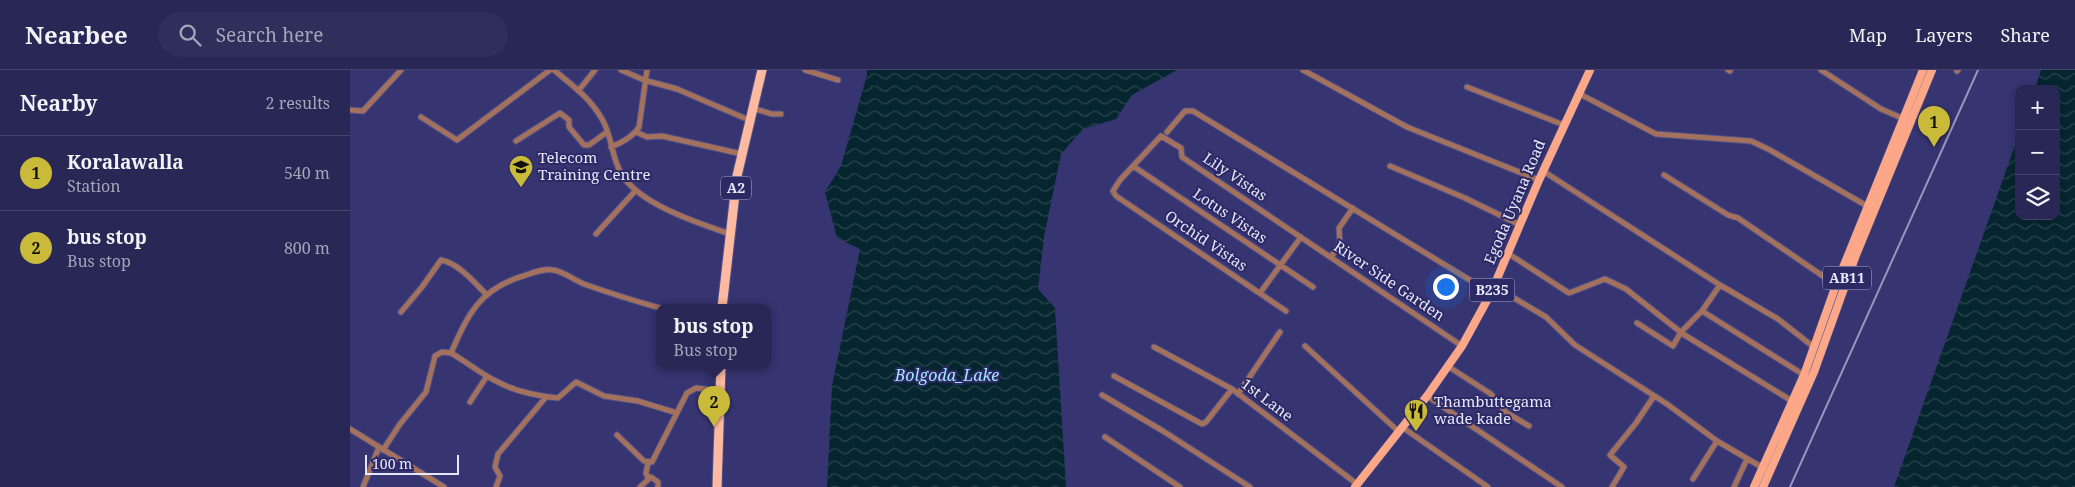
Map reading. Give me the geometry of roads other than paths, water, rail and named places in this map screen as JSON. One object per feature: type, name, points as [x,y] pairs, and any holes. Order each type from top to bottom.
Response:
[{"type":"highway","name":"A2","points":[[722,304],[730,234],[742,154],[762,70]]},
{"type":"highway","points":[[717,487],[721,369]]},
{"type":"main road","name":"Egoda Uyana Road","points":[[1356,486],[1449,367],[1462,346],[1509,254],[1539,180],[1590,70]]},
{"type":"main road","name":"AB11","points":[[1763,487],[1766,470],[1792,401],[1815,348],[1836,285],[1923,70]]},
{"type":"main road","name":"AB11","points":[[1754,487],[1766,470],[1814,372],[1856,255],[1932,70]]},
{"type":"street","points":[[350,110],[363,111],[401,70]]},
{"type":"street","points":[[421,117],[457,140],[550,70]]},
{"type":"street","points":[[554,70],[579,90],[603,119],[621,174],[636,190],[662,206],[696,222],[730,234]]},
{"type":"street","points":[[579,90],[595,70]]},
{"type":"street","points":[[621,70],[644,80],[677,89],[749,120]]},
{"type":"street","points":[[611,147],[622,143],[636,132],[639,127],[644,80],[647,70]]},
{"type":"street","points":[[805,70],[838,80]]},
{"type":"street","points":[[1303,70],[1407,127],[1539,180]]},
{"type":"street","points":[[1821,70],[1881,109],[1902,118]]},
{"type":"street","points":[[1468,87],[1564,125]]},
{"type":"street","points":[[1578,93],[1656,134],[1751,141],[1868,206]]},
{"type":"street","points":[[752,108],[772,114],[781,114]]},
{"type":"street","points":[[1166,132],[1185,111],[1193,110],[1492,290],[1546,316],[1575,345],[1654,396],[1717,441],[1766,470]]},
{"type":"street","points":[[516,141],[560,112],[569,120],[569,127],[584,146],[589,145],[607,132]]},
{"type":"street","points":[[636,132],[647,137],[662,136],[742,154]]},
{"type":"street","name":"Lily Vistas","points":[[1133,166],[1161,136],[1181,148],[1182,157],[1301,237]]},
{"type":"street","name":"Orchid Vistas","points":[[1133,166],[1113,191],[1116,196],[1286,311]]},
{"type":"street","name":"Lotus Vistas","points":[[1133,166],[1313,287]]},
{"type":"street","points":[[1390,166],[1465,198],[1520,225]]},
{"type":"street","points":[[1543,171],[1720,285],[1778,319],[1815,348]]},
{"type":"street","points":[[1664,176],[1728,215],[1738,218],[1836,285]]},
{"type":"street","points":[[596,234],[636,190]]},
{"type":"street","points":[[1332,257],[1340,244],[1339,228],[1353,208]]},
{"type":"street","points":[[1260,293],[1301,237]]},
{"type":"street","name":"River Side Garden","points":[[1301,237],[1462,346]]},
{"type":"street","points":[[1509,254],[1569,293],[1605,279],[1626,289],[1681,332],[1792,401]]},
{"type":"street","points":[[401,312],[441,260],[447,261],[460,270],[486,294]]},
{"type":"street","points":[[451,353],[469,314],[486,294],[509,280],[544,270],[555,270],[582,283],[656,307]]},
{"type":"street","points":[[1637,324],[1673,346],[1681,332],[1702,310],[1720,285]]},
{"type":"street","points":[[1702,310],[1804,375]]},
{"type":"street","points":[[1238,394],[1280,332]]},
{"type":"street","points":[[1305,346],[1400,429],[1488,487]]},
{"type":"street","name":"1st Lane","points":[[1154,347],[1232,389],[1356,486]]},
{"type":"street","points":[[363,487],[381,448],[426,392],[435,356],[442,352],[451,353],[511,389],[558,398],[576,382],[604,396],[638,401],[677,413]]},
{"type":"street","points":[[1449,367],[1491,394],[1507,413],[1529,426]]},
{"type":"street","points":[[470,402],[487,376]]},
{"type":"street","points":[[1114,376],[1202,424],[1206,422],[1232,389]]},
{"type":"street","points":[[648,463],[652,462],[660,450],[687,393],[691,389],[701,388],[720,391]]},
{"type":"street","points":[[1102,395],[1163,431],[1250,487]]},
{"type":"street","points":[[1427,396],[1562,487]]},
{"type":"street","points":[[1612,487],[1624,467],[1610,455],[1636,423],[1654,396]]},
{"type":"street","points":[[496,487],[500,476],[495,466],[498,454],[546,397]]},
{"type":"street","points":[[350,429],[444,487]]},
{"type":"street","points":[[617,435],[640,458],[648,463]]},
{"type":"street","points":[[1105,437],[1180,487]]},
{"type":"street","points":[[1693,479],[1717,441]]},
{"type":"street","points":[[1734,487],[1747,459]]},
{"type":"street","points":[[648,463],[646,473],[648,478]]},
{"type":"street","points":[[640,487],[648,478]]},
{"type":"street","points":[[648,478],[658,482],[658,487]]},
{"type":"water","name":"Bolgoda_Lake","points":[[867,70],[1177,70],[1132,95],[1116,119],[1083,129],[1061,154],[1044,237],[1038,289],[1055,308],[1066,487],[827,487],[832,386],[860,249],[837,238],[825,192],[841,166]]},
{"type":"water","points":[[2041,70],[2075,70],[2075,487],[1894,487],[2015,145],[2015,220],[2060,220],[2060,85],[2036,85]]},
{"type":"railway","points":[[1790,487],[1978,70]]},
{"type":"place","name":"Koralawalla","points":[[1934,147]]},
{"type":"place","name":"Telecom Training Centre","points":[[521,188]]},
{"type":"place","name":"bus stop","points":[[714,427]]},
{"type":"place","name":"Thambuttegama wade kade","points":[[1416,432]]}]
